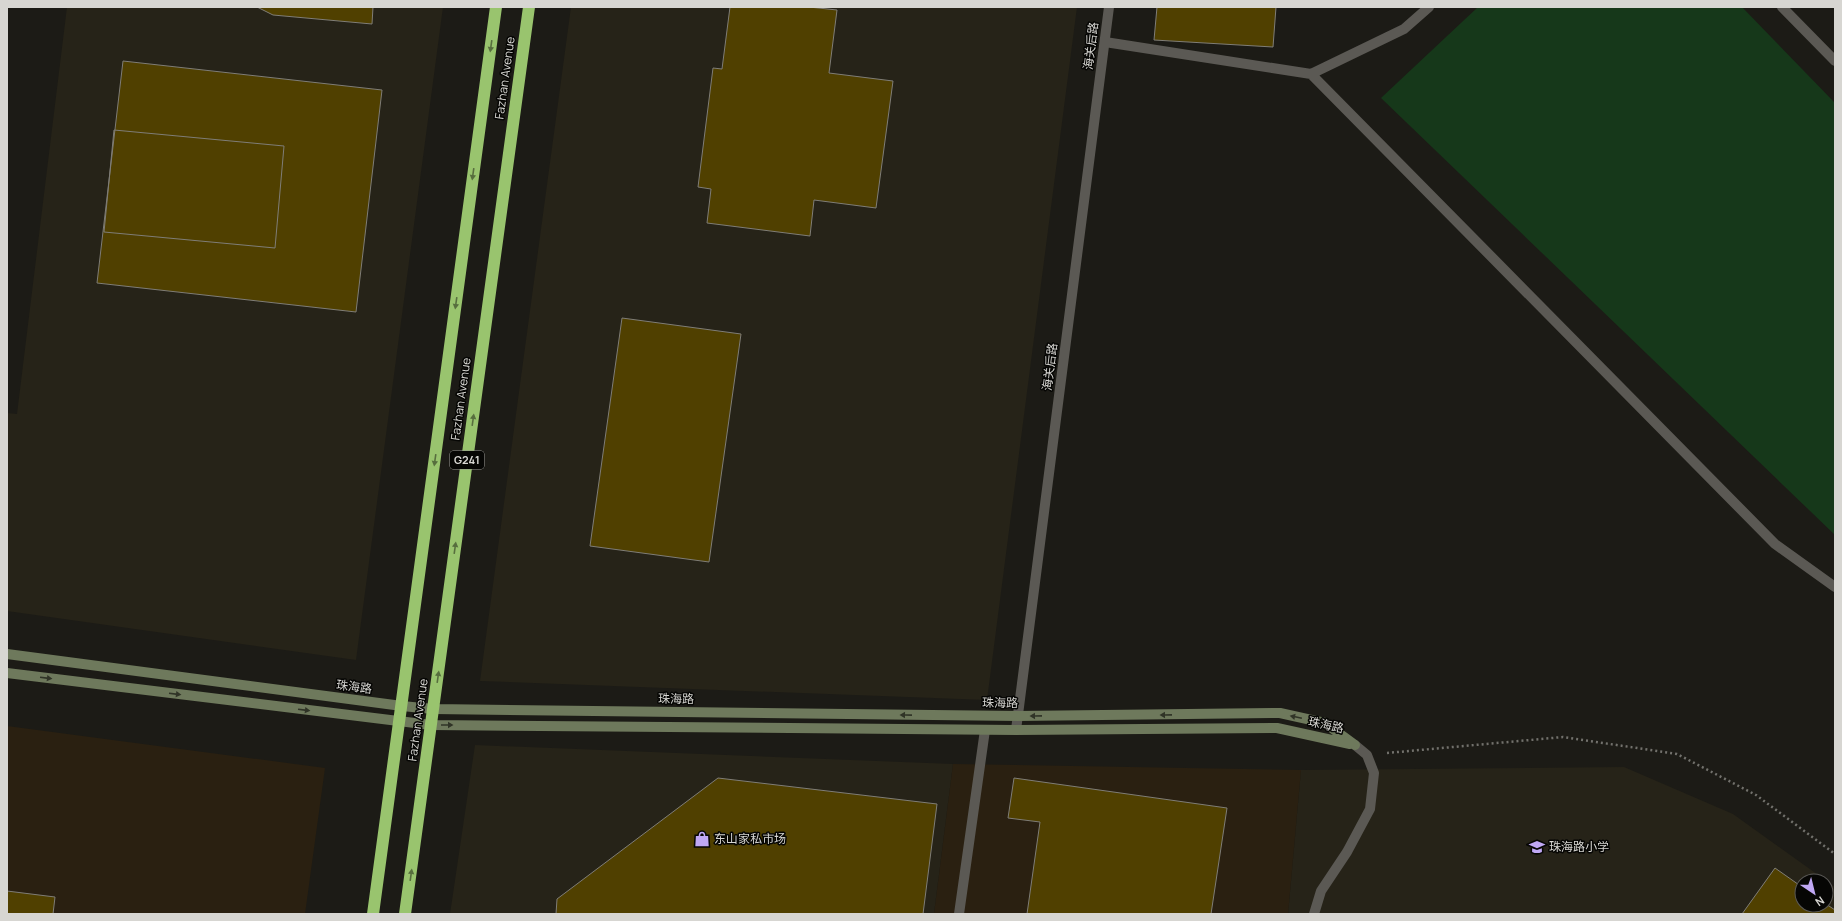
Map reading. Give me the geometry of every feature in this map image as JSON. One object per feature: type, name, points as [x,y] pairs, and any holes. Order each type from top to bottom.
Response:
[{"type":"highway","name":"Fazhan Avenue","points":[[373,914],[496,7]]},
{"type":"highway","name":"Fazhan Avenue","points":[[405,914],[529,7]]},
{"type":"main road","name":"珠海路","points":[[7,654],[402,706],[433,708],[1018,716],[1280,713],[1325,723],[1355,745]]},
{"type":"main road","name":"珠海路","points":[[7,673],[431,725],[985,730],[1276,728],[1355,745]]},
{"type":"street","name":"海关后路","points":[[1016,730],[1109,7]]},
{"type":"street","points":[[1105,42],[1311,74],[1404,28],[1429,7]]},
{"type":"street","points":[[1782,7],[1835,61]]},
{"type":"street","points":[[1311,74],[1775,544],[1835,587]]},
{"type":"street","points":[[959,914],[985,730]]},
{"type":"street","points":[[1314,914],[1321,891],[1347,852],[1370,809],[1374,773],[1367,755],[1355,745]]},
{"type":"path","points":[[1367,755],[1563,737],[1677,754],[1756,795],[1835,854]]},
{"type":"shaded area","points":[[67,7],[443,7],[356,660],[7,611],[7,413],[17,414]]},
{"type":"shaded area","points":[[571,7],[1077,7],[987,700],[480,681]]},
{"type":"shaded area","points":[[7,726],[325,768],[305,914],[7,914]]},
{"type":"shaded area","name":"东山家私市场","points":[[475,745],[953,764],[934,914],[450,914]]},
{"type":"shaded area","points":[[953,764],[1301,770],[1288,914],[934,914]]},
{"type":"shaded area","name":"珠海路小学","points":[[1624,767],[1733,814],[1815,873],[1794,873],[1794,913],[1834,913],[1834,886],[1835,887],[1835,914],[1288,914],[1301,770]]},
{"type":"green space","points":[[1478,7],[1742,7],[1835,103],[1835,535],[1381,98]]},
{"type":"building","points":[[257,7],[373,7],[372,24],[273,15]]},
{"type":"building","points":[[730,7],[809,7],[837,10],[829,73],[893,81],[876,208],[814,200],[810,236],[707,223],[711,189],[698,187],[713,68],[722,69]]},
{"type":"building","points":[[1157,7],[1276,7],[1273,47],[1154,40]]},
{"type":"building","points":[[123,61],[382,90],[356,312],[97,283]]},
{"type":"building","points":[[114,130],[284,146],[275,248],[104,232]]},
{"type":"building","points":[[622,318],[741,334],[709,562],[590,546]]},
{"type":"building","points":[[718,778],[937,804],[923,914],[556,914],[557,899]]},
{"type":"building","points":[[1014,778],[1227,808],[1211,914],[1027,914],[1040,822],[1008,818]]},
{"type":"building","points":[[1775,868],[1794,881],[1794,913],[1834,913],[1834,909],[1835,910],[1835,914],[1742,914]]},
{"type":"building","points":[[7,891],[55,897],[53,914],[7,914]]},
{"type":"place","name":"东山家私市场","points":[[702,839]]},
{"type":"place","name":"珠海路小学","points":[[1537,847]]}]
